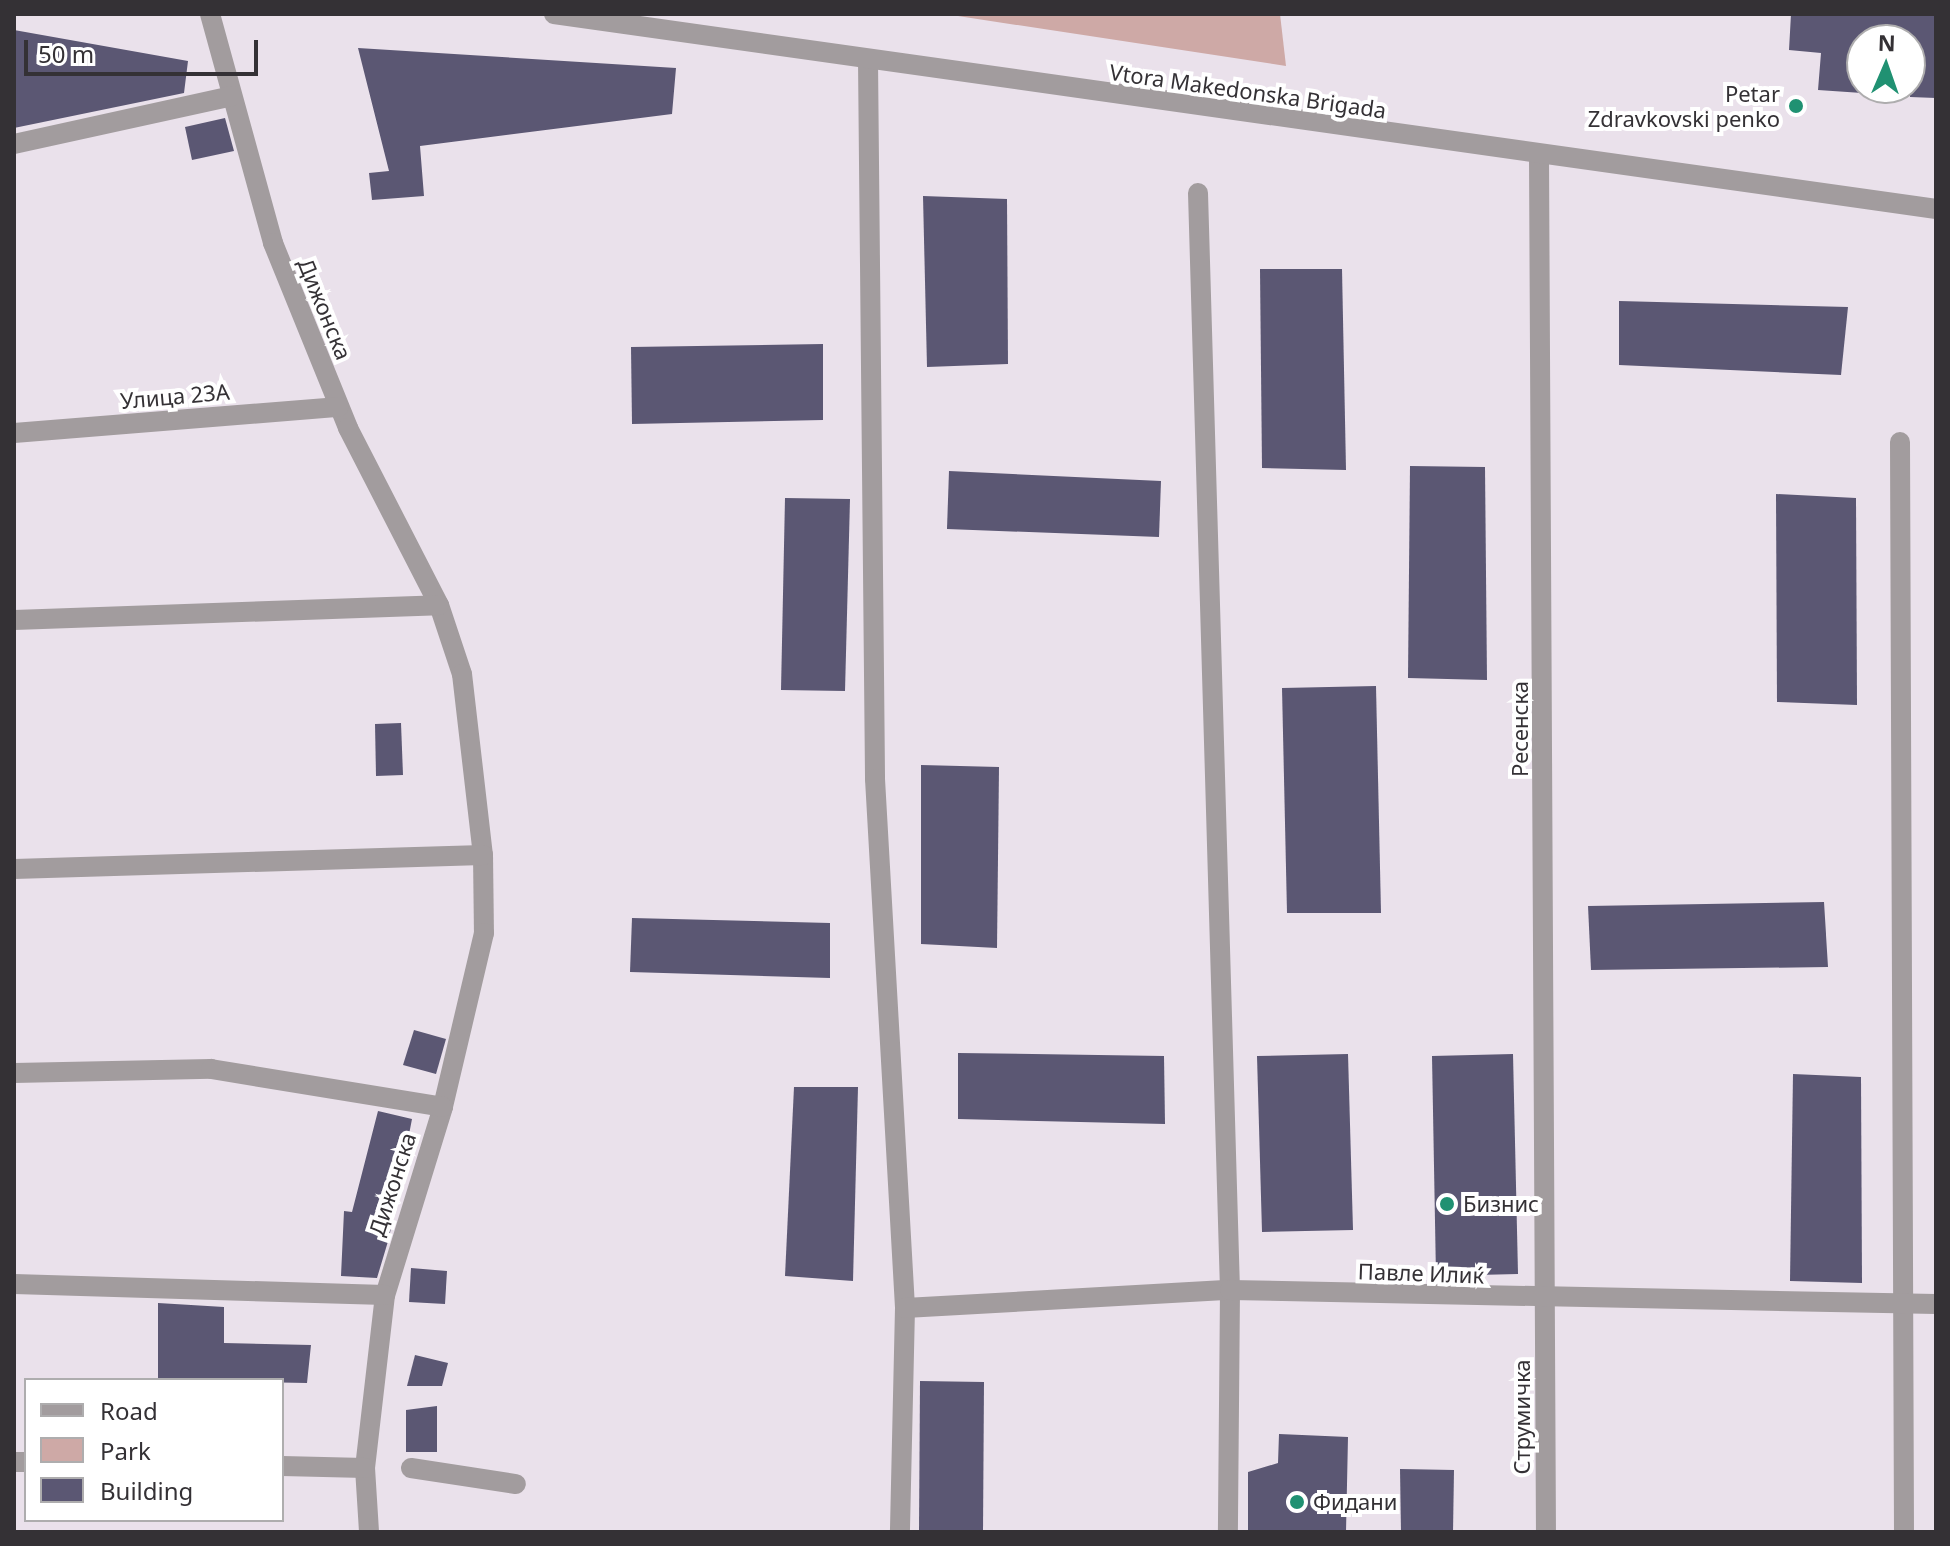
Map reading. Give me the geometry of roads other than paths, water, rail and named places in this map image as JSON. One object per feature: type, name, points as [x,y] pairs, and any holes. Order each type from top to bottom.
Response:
[{"type":"street","name":"Дижонска","points":[[210,14],[273,243],[339,407],[439,605],[462,674],[483,855],[484,933],[443,1107],[385,1295],[365,1468],[369,1532]]},
{"type":"street","name":"Vtora Makedonska Brigada","points":[[554,14],[1539,156],[1936,209]]},
{"type":"street","points":[[868,60],[875,779],[905,1308],[900,1532]]},
{"type":"street","points":[[14,144],[232,96]]},
{"type":"street","name":"Ресенска","points":[[1539,156],[1546,1302]]},
{"type":"street","points":[[1198,193],[1230,1290],[1228,1532]]},
{"type":"street","name":"Улица 23А","points":[[14,433],[339,407]]},
{"type":"street","points":[[1900,442],[1907,1304],[1904,1532]]},
{"type":"street","points":[[14,620],[439,605]]},
{"type":"street","points":[[14,869],[483,855]]},
{"type":"street","points":[[14,1073],[211,1069],[443,1107]]},
{"type":"street","points":[[14,1284],[385,1295]]},
{"type":"street","name":"Павле Илиќ","points":[[905,1308],[1230,1290],[1546,1302],[1936,1304]]},
{"type":"street","name":"Струмичка","points":[[1546,1302],[1546,1532]]},
{"type":"street","points":[[284,1466],[365,1468]]},
{"type":"street","points":[[411,1468],[516,1484]]},
{"type":"place","name":"Petar Zdravkovski penko","points":[[1796,106]]},
{"type":"place","name":"Бизнис","points":[[1447,1204]]},
{"type":"place","name":"Фидани","points":[[1297,1502]]}]
